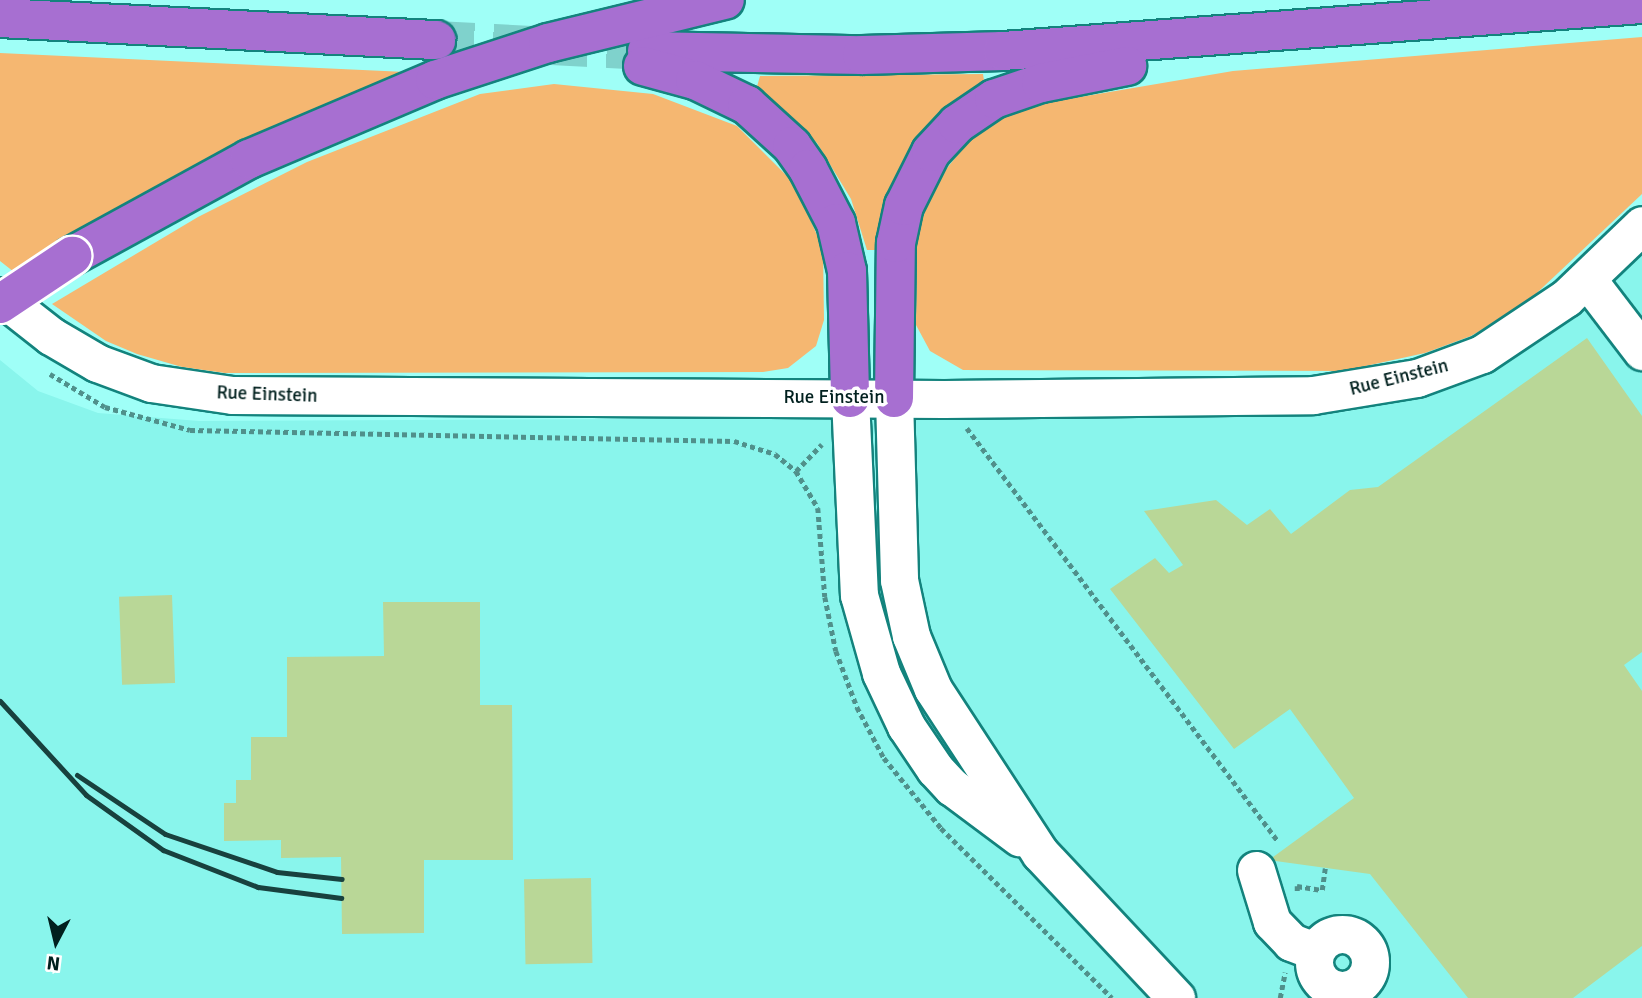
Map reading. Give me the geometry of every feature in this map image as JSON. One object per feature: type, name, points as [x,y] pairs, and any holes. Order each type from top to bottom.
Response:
[{"type":"highway","points":[[0,304],[72,256],[249,159],[423,85],[548,43],[725,0]]},
{"type":"highway","points":[[850,398],[847,271],[836,223],[808,169],[769,122],[747,105],[644,58],[935,54],[1642,4]]},
{"type":"highway","points":[[0,18],[436,40]]},
{"type":"highway","points":[[894,398],[894,259],[904,206],[931,152],[974,111],[1015,91],[1067,76],[1272,47],[1399,22]]},
{"type":"street","name":"Rue Einstein","points":[[0,296],[41,329],[97,363],[151,383],[204,393],[850,398],[1277,396],[1372,388],[1418,378],[1482,354],[1541,317],[1587,279],[1642,225]]},
{"type":"street","points":[[1587,279],[1642,351]]},
{"type":"street","points":[[850,398],[859,595],[881,673],[906,726],[935,769],[952,788],[1040,853]]},
{"type":"street","points":[[894,398],[896,548],[911,636],[948,716],[1040,853],[1176,998]]},
{"type":"street","points":[[1267,855],[1272,922],[1291,942],[1319,976],[1331,989],[1346,991],[1359,985],[1375,986],[1370,959],[1364,945],[1352,936],[1331,937],[1319,976]]},
{"type":"path","points":[[966,427],[1267,855]]},
{"type":"path","points":[[734,441],[761,447],[796,471],[824,442]]},
{"type":"shaded area","points":[[1642,37],[1642,194],[1523,306],[1471,336],[1425,353],[1343,371],[963,370],[930,351],[916,325],[917,235],[927,205],[943,173],[968,142],[998,120],[1039,104],[1233,71]]},
{"type":"shaded area","points":[[0,53],[406,72],[124,205],[14,272],[0,261]]},
{"type":"shaded area","points":[[983,74],[985,87],[881,250],[867,250],[851,199],[817,143],[756,90],[760,76]]},
{"type":"shaded area","points":[[554,84],[653,94],[737,126],[795,184],[823,249],[824,320],[816,346],[788,368],[763,372],[225,373],[182,367],[137,354],[106,341],[52,304],[198,217],[307,162],[480,94]]},
{"type":"shaded area","points":[[1642,237],[1642,998],[0,998],[0,360],[38,391],[98,413],[199,421],[1280,416],[1346,412],[1413,397]]},
{"type":"building","points":[[1587,338],[1642,416],[1642,652],[1624,665],[1642,691],[1642,946],[1573,998],[1468,998],[1370,874],[1269,860],[1354,798],[1290,709],[1234,749],[1110,589],[1155,558],[1169,573],[1183,565],[1144,511],[1216,500],[1247,525],[1270,509],[1291,534],[1350,490],[1378,487]]},
{"type":"building","points":[[172,595],[175,683],[122,685],[119,597]]},
{"type":"building","points":[[383,602],[480,602],[480,705],[512,705],[513,860],[424,860],[424,933],[342,934],[341,857],[281,858],[281,840],[224,841],[224,803],[236,803],[236,780],[251,780],[251,737],[287,737],[287,657],[384,656]]},
{"type":"building","points":[[591,878],[592,963],[525,964],[524,879]]},
{"type":"tunnel","points":[[436,40],[647,51]]},
{"type":"railway","points":[[0,701],[86,795],[163,850],[258,887],[341,898]]},
{"type":"railway","points":[[77,775],[165,834],[277,872],[342,879]]}]
